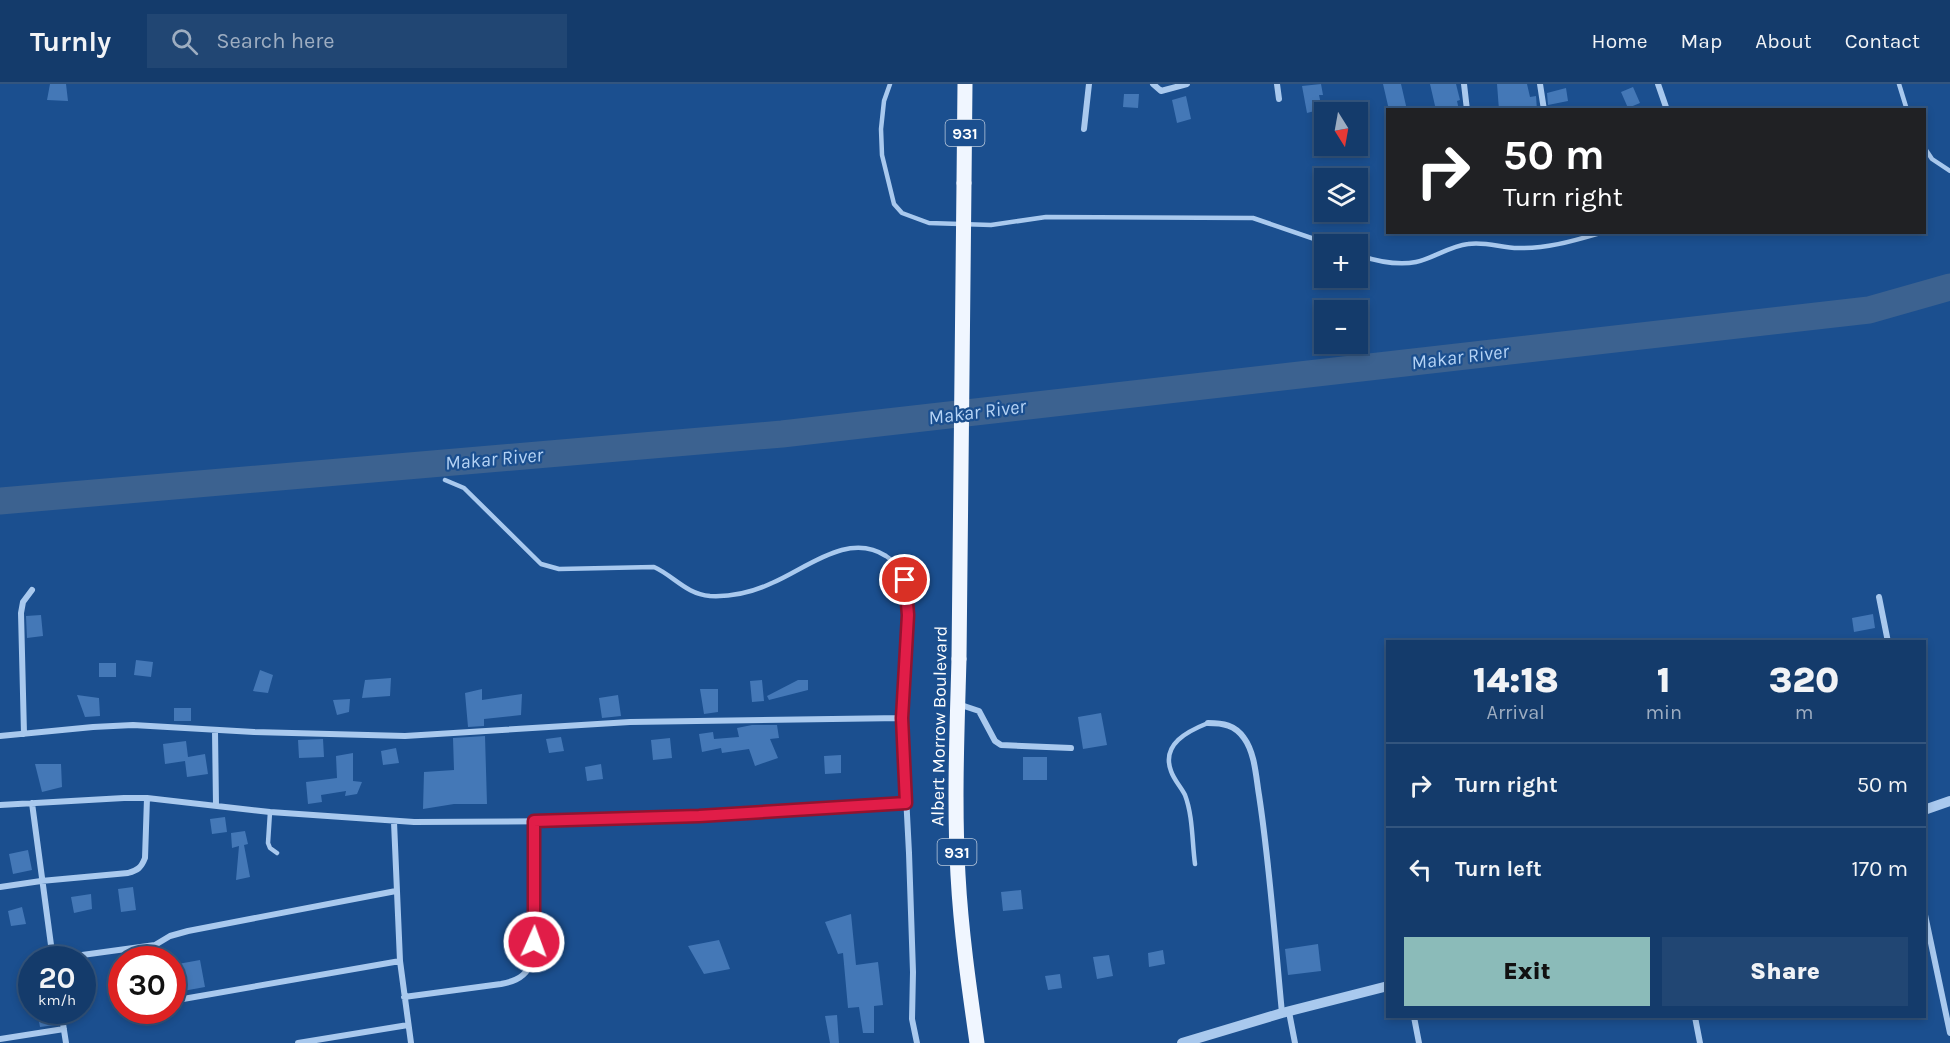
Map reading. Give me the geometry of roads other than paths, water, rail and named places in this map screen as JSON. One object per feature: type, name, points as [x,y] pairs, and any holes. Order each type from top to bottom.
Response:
[{"type":"main road","name":"Albert Morrow Boulevard","points":[[965,84],[959,660],[955,799],[962,929],[976,1043]]},
{"type":"street","points":[[1084,129],[1089,84]]},
{"type":"street","points":[[1153,84],[1161,92],[1187,84]]},
{"type":"street","points":[[1277,84],[1279,99]]},
{"type":"street","points":[[1464,84],[1467,108]]},
{"type":"street","points":[[1540,84],[1544,108]]},
{"type":"street","points":[[1658,84],[1666,108]]},
{"type":"street","points":[[24,734],[21,613],[23,602],[32,590]]},
{"type":"street","points":[[1879,597],[1888,640]]},
{"type":"street","points":[[907,645],[902,718],[913,972],[912,1019],[917,1043]]},
{"type":"street","points":[[958,704],[979,711],[995,741],[1001,745],[1071,748]]},
{"type":"street","points":[[0,736],[133,725],[215,731],[405,736],[630,722],[902,718]]},
{"type":"street","points":[[1208,723],[1224,723],[1235,729],[1244,738],[1254,765],[1285,1013],[1295,1043]]},
{"type":"street","points":[[215,731],[216,805]]},
{"type":"street","points":[[0,805],[147,798],[270,812],[394,822],[699,816],[906,803]]},
{"type":"street","points":[[0,887],[128,873],[142,867],[147,843],[147,798]]},
{"type":"street","points":[[1926,809],[1950,801]]},
{"type":"street","points":[[32,803],[51,946]]},
{"type":"street","points":[[404,997],[501,984],[516,980],[528,970],[533,959],[535,926],[534,821]]},
{"type":"street","points":[[394,822],[400,961],[411,1043]]},
{"type":"street","points":[[96,953],[155,945],[170,936],[188,931],[396,891]]},
{"type":"street","points":[[1926,920],[1950,1033]]},
{"type":"street","points":[[186,998],[400,961]]},
{"type":"street","points":[[1182,1043],[1386,987]]},
{"type":"street","points":[[1941,991],[1950,988]]},
{"type":"street","points":[[1414,1018],[1419,1043]]},
{"type":"street","points":[[1695,1018],[1700,1043]]},
{"type":"street","points":[[63,1024],[66,1043]]},
{"type":"street","points":[[298,1043],[324,1041],[408,1025]]},
{"type":"street","points":[[0,1039],[64,1029]]},
{"type":"lane","points":[[890,84],[884,100],[881,129],[882,155],[894,204],[902,213],[929,223],[991,225],[1046,217],[1253,218],[1314,239]]},
{"type":"lane","points":[[1899,84],[1906,108]]},
{"type":"lane","points":[[1926,150],[1932,159],[1950,171]]},
{"type":"lane","points":[[1368,258],[1394,263],[1416,262],[1468,243],[1492,244],[1517,249],[1551,246],[1596,234]]},
{"type":"lane","points":[[445,480],[464,488],[541,564],[559,569],[654,567],[666,572],[692,592],[709,596],[746,593],[773,583],[812,561],[838,551],[856,548],[878,551],[898,564],[905,580],[908,597],[907,645]]},
{"type":"lane","points":[[1195,864],[1185,795],[1170,769],[1169,753],[1176,740],[1190,730],[1208,723]]},
{"type":"lane","points":[[270,812],[268,843],[270,848],[277,853]]},
{"type":"waterway","name":"Makar River","points":[[0,501],[782,434],[1869,310],[1950,287]]}]
